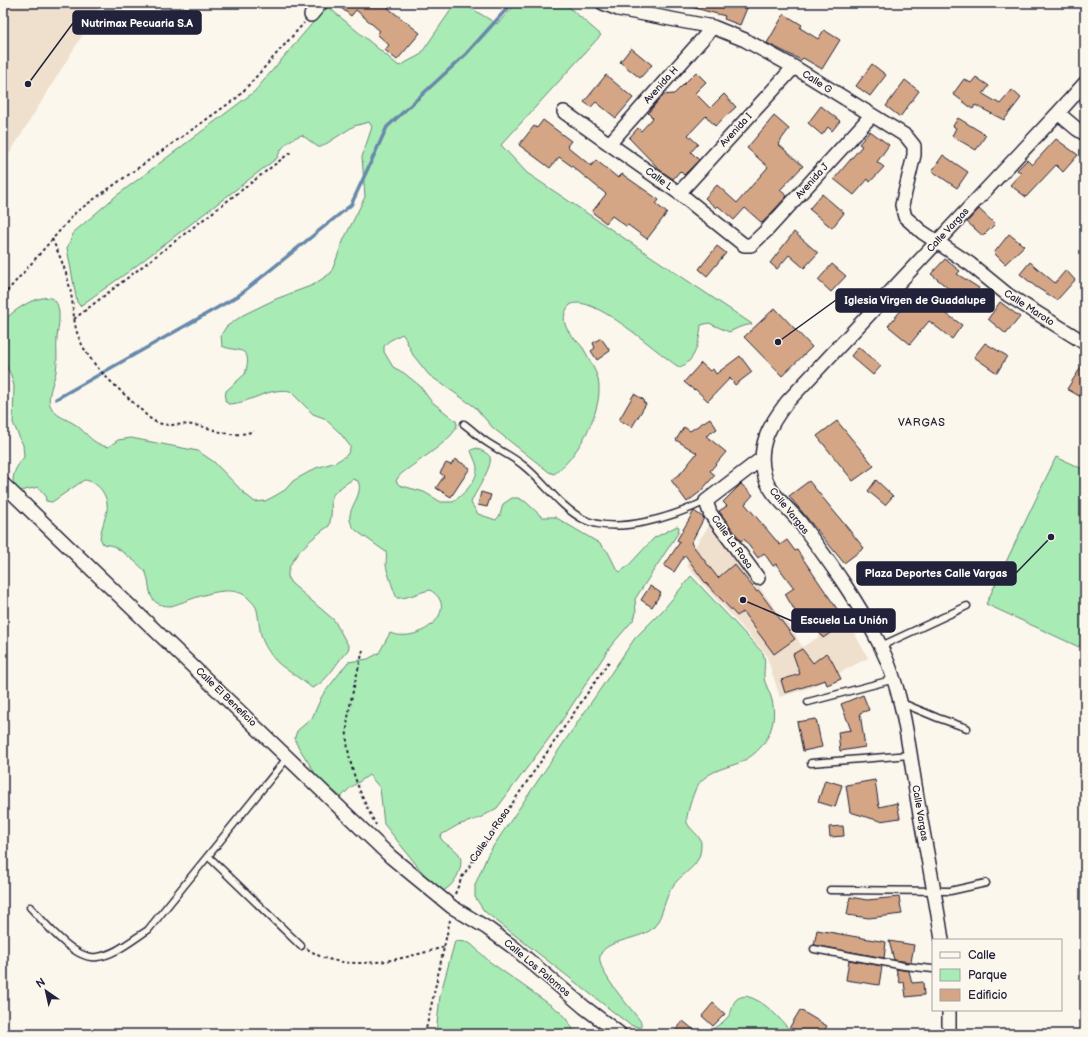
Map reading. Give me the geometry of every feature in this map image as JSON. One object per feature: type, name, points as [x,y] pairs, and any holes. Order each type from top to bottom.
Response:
[{"type":"street","points":[[311,15],[321,3]]},
{"type":"street","name":"Calle G","points":[[603,3],[618,9],[713,27],[745,40],[906,136],[914,146],[902,211],[914,226],[937,241]]},
{"type":"street","name":"Avenida H","points":[[610,143],[713,27]]},
{"type":"street","name":"Avenida I","points":[[679,193],[794,68]]},
{"type":"street","name":"Calle Vargas","points":[[942,939],[902,703],[895,679],[881,646],[842,580],[798,520],[772,490],[764,475],[761,459],[766,435],[774,420],[788,402],[937,241],[1058,114],[1085,83]]},
{"type":"street","name":"Calle L","points":[[564,112],[679,193],[738,242],[744,246],[751,244]]},
{"type":"street","points":[[1058,114],[1085,134]]},
{"type":"street","name":"Avenida J","points":[[751,244],[766,231],[871,116]]},
{"type":"street","name":"Calle Maroto","points":[[937,241],[970,264],[1008,294],[1085,343]]},
{"type":"street","points":[[706,501],[761,459]]},
{"type":"street","name":"Calle El Beneficio","points":[[3,484],[391,856],[452,907]]},
{"type":"street","name":"Calle La Rosa","points":[[706,501],[710,513],[758,578]]},
{"type":"street","name":"Calle Los Palomos","points":[[452,907],[487,928],[513,947],[584,1007],[620,1034]]},
{"type":"street","points":[[949,1011],[950,1034]]},
{"type":"lane","points":[[464,424],[485,441],[524,465],[570,510],[583,519],[597,524],[616,525],[638,523],[673,514],[706,501]]},
{"type":"lane","points":[[881,646],[967,606]]},
{"type":"lane","points":[[808,702],[895,679]]},
{"type":"lane","points":[[902,703],[967,728]]},
{"type":"lane","points":[[811,763],[910,755]]},
{"type":"lane","points":[[30,907],[52,930],[80,955],[96,958],[119,949],[148,930],[288,757]]},
{"type":"lane","points":[[208,856],[301,946]]},
{"type":"lane","points":[[830,890],[950,891],[986,882]]},
{"type":"lane","points":[[814,949],[904,966],[932,969]]},
{"type":"path","points":[[3,296],[76,212],[238,96],[311,15]]},
{"type":"path","points":[[74,319],[291,152]]},
{"type":"path","points":[[52,239],[59,254],[71,293],[74,319],[79,338],[98,367],[108,378],[154,421],[175,426],[192,425],[231,435],[241,435],[254,431]]},
{"type":"path","points":[[363,650],[356,679],[347,740],[351,766],[363,801],[379,829]]},
{"type":"path","name":"Calle La Rosa","points":[[425,1034],[444,946],[449,933],[452,907],[462,877],[610,660]]},
{"type":"path","points":[[301,946],[324,958],[359,964],[408,958],[444,946]]},
{"type":"shaded area","points":[[3,3],[102,3],[3,164]]},
{"type":"shaded area","points":[[711,523],[794,632],[802,647],[847,620],[868,658],[812,687],[780,697],[766,654],[687,566],[688,557]]},
{"type":"green space","points":[[517,3],[564,3],[601,35],[501,145],[527,173],[752,324],[729,332],[709,323],[701,325],[698,344],[693,356],[684,365],[679,367],[626,327],[594,307],[580,303],[570,305],[565,314],[565,324],[570,334],[583,348],[596,373],[599,385],[598,399],[595,413],[581,443],[573,456],[554,474],[549,472],[493,428],[475,407],[429,375],[413,355],[402,334],[389,341],[384,346],[384,352],[393,367],[404,373],[420,386],[431,401],[456,421],[457,424],[455,430],[442,444],[399,476],[396,481],[399,485],[424,492],[441,502],[453,502],[465,492],[475,479],[477,466],[471,450],[477,448],[490,457],[487,472],[471,503],[478,514],[496,520],[500,515],[503,504],[512,498],[518,498],[526,502],[542,517],[555,517],[599,543],[608,552],[616,568],[620,572],[628,566],[654,538],[677,526],[679,527],[678,533],[635,599],[636,613],[634,619],[610,647],[559,725],[497,808],[480,818],[458,825],[441,835],[440,837],[442,840],[459,854],[461,864],[457,877],[449,887],[438,892],[384,824],[380,788],[369,775],[350,788],[341,797],[318,778],[296,743],[295,737],[297,731],[312,718],[322,696],[348,662],[368,659],[379,653],[390,633],[402,635],[413,634],[424,630],[433,623],[439,615],[441,606],[439,598],[430,590],[397,598],[386,567],[386,552],[358,532],[352,525],[350,513],[358,494],[358,481],[353,479],[336,491],[331,500],[331,516],[329,526],[307,544],[293,560],[289,568],[288,576],[291,583],[334,620],[349,647],[327,677],[312,688],[275,660],[272,656],[262,639],[256,607],[243,594],[233,591],[223,591],[201,596],[171,606],[157,603],[153,600],[146,573],[132,559],[118,549],[103,544],[100,538],[107,505],[102,490],[94,483],[84,480],[52,502],[46,501],[45,495],[38,487],[21,491],[16,490],[13,477],[18,465],[24,457],[23,445],[13,423],[14,386],[11,375],[3,360],[3,321],[16,310],[31,301],[42,298],[50,298],[55,300],[58,305],[59,312],[57,368],[50,393],[50,405],[58,415],[76,425],[98,444],[108,447],[118,440],[131,438],[198,451],[214,462],[245,494],[255,502],[265,501],[285,490],[293,481],[316,468],[336,462],[347,455],[350,446],[340,433],[324,418],[313,414],[290,391],[274,391],[244,401],[228,404],[225,400],[226,391],[245,374],[247,358],[246,354],[242,351],[222,346],[221,335],[226,327],[243,315],[276,299],[313,285],[331,273],[344,239],[365,197],[362,157],[372,127],[369,122],[354,126],[321,147],[318,147],[302,135],[293,139],[281,150],[277,158],[128,272],[80,306],[77,302],[67,248],[74,232],[116,196],[254,92],[327,6],[399,66],[420,55],[453,7],[469,7],[497,24]]},
{"type":"green space","points":[[1056,457],[1085,470],[1085,634],[1079,647],[986,604]]},
{"type":"green space","points":[[691,576],[763,653],[765,661],[764,678],[772,699],[774,715],[770,733],[760,748],[753,755],[736,764],[708,775],[696,788],[687,816],[687,823],[700,839],[700,853],[695,864],[673,886],[660,917],[654,927],[641,935],[609,946],[603,950],[600,956],[600,963],[603,971],[641,1022],[641,1028],[630,1025],[484,911],[475,897],[475,885],[488,854],[635,638],[664,609]]},
{"type":"green space","points":[[455,941],[471,944],[490,962],[559,1011],[576,1034],[436,1034],[440,996]]},
{"type":"green space","points":[[746,996],[753,998],[766,1006],[793,1034],[708,1034],[712,1029],[727,1018],[737,999]]},
{"type":"building","points":[[335,3],[392,3],[388,8],[420,33],[397,60],[385,50],[389,45],[377,34],[380,31],[356,10],[351,16]]},
{"type":"building","points":[[687,3],[749,3],[740,25],[724,19],[725,16],[687,6]]},
{"type":"building","points":[[784,14],[802,25],[800,28],[818,39],[824,30],[840,40],[822,69],[803,58],[801,60],[767,43]]},
{"type":"building","points":[[631,48],[652,65],[640,78],[620,62]]},
{"type":"building","points":[[872,64],[886,75],[870,96],[856,86]]},
{"type":"building","points":[[696,72],[706,82],[695,93],[710,108],[724,94],[736,107],[715,126],[706,116],[688,135],[698,144],[691,152],[699,160],[684,175],[680,171],[673,179],[661,171],[629,138],[638,128],[641,131],[653,118],[648,113],[663,95],[674,94]]},
{"type":"building","points":[[606,75],[633,98],[616,118],[596,102],[591,107],[584,102]]},
{"type":"building","points":[[976,77],[989,86],[983,94],[1000,104],[1012,90],[1021,98],[1004,120],[975,105],[973,109],[953,94],[964,79],[971,83]]},
{"type":"building","points":[[905,80],[919,91],[900,117],[886,106]]},
{"type":"building","points":[[821,106],[840,121],[832,131],[828,127],[822,135],[808,123]]},
{"type":"building","points":[[774,116],[789,129],[778,144],[803,166],[780,190],[787,196],[762,223],[745,208],[734,220],[718,206],[716,208],[705,198],[717,185],[737,203],[768,167],[747,148]]},
{"type":"building","points":[[958,118],[986,135],[976,150],[952,136],[956,128],[953,126]]},
{"type":"building","points":[[543,120],[571,141],[567,146],[591,166],[596,160],[618,178],[622,174],[659,200],[656,204],[667,213],[647,239],[628,225],[626,226],[612,216],[606,223],[592,212],[606,194],[573,167],[559,157],[550,168],[519,145],[534,126],[537,128]]},
{"type":"building","points":[[870,131],[889,145],[877,162],[884,167],[870,182],[868,179],[854,195],[834,179],[862,146],[859,144]]},
{"type":"building","points":[[1056,139],[1078,155],[1063,172],[1056,165],[1026,197],[1010,185],[1021,173],[1017,170],[1027,160],[1032,165]]},
{"type":"building","points":[[943,155],[968,172],[957,188],[932,171]]},
{"type":"building","points":[[822,194],[844,213],[832,228],[809,209]]},
{"type":"building","points":[[979,209],[995,224],[983,236],[967,222]]},
{"type":"building","points":[[794,232],[818,253],[804,268],[789,255],[777,269],[770,263]]},
{"type":"building","points":[[1009,234],[1024,246],[1005,264],[994,253]]},
{"type":"building","points":[[717,246],[726,253],[707,276],[699,269]]},
{"type":"building","points":[[945,259],[960,271],[957,274],[979,288],[967,304],[931,274]]},
{"type":"building","points":[[1030,262],[1055,283],[1066,270],[1075,280],[1057,300],[1036,287],[1020,274]]},
{"type":"building","points":[[832,264],[846,276],[831,292],[818,280]]},
{"type":"building","points":[[916,292],[962,325],[952,339],[929,321],[910,344],[888,326]]},
{"type":"building","points":[[1000,302],[1020,317],[1006,334],[988,319]]},
{"type":"building","points":[[775,308],[812,347],[782,376],[744,337]]},
{"type":"building","points":[[601,338],[610,351],[597,360],[591,351],[595,348],[593,343]]},
{"type":"building","points":[[985,343],[1007,356],[997,373],[974,357]]},
{"type":"building","points":[[858,347],[881,366],[873,375],[851,356]]},
{"type":"building","points":[[740,356],[752,372],[735,385],[730,378],[708,401],[695,389],[694,390],[684,382],[701,363],[710,371],[713,369],[716,374]]},
{"type":"building","points":[[1085,361],[1085,391],[1081,397],[1067,389]]},
{"type":"building","points":[[634,394],[644,400],[643,402],[646,404],[632,427],[619,420]]},
{"type":"building","points":[[710,418],[717,429],[706,436],[726,452],[710,471],[715,475],[700,492],[687,502],[671,480],[681,473],[697,453],[676,440],[684,427],[690,431]]},
{"type":"building","points":[[837,421],[874,466],[853,481],[817,436]]},
{"type":"building","points":[[455,459],[470,468],[451,497],[436,488],[444,476],[440,473],[446,463],[451,465]]},
{"type":"building","points":[[876,480],[893,496],[885,505],[868,491]]},
{"type":"building","points":[[809,481],[864,548],[844,563],[789,496]]},
{"type":"building","points":[[741,484],[753,495],[745,504],[780,545],[787,540],[795,551],[797,550],[846,622],[823,638],[805,611],[798,616],[785,594],[794,588],[776,564],[773,566],[764,553],[758,558],[744,539],[741,541],[719,511],[727,506],[723,502]]},
{"type":"building","points":[[481,492],[491,495],[487,507],[478,505]]},
{"type":"building","points":[[694,511],[704,518],[691,543],[718,578],[734,564],[757,592],[759,591],[795,639],[774,654],[743,612],[737,616],[704,581],[685,555],[674,572],[664,566],[680,542],[677,540]]},
{"type":"building","points":[[650,586],[661,593],[652,607],[641,600]]},
{"type":"building","points":[[802,649],[813,663],[826,653],[831,659],[841,679],[827,685],[825,680],[785,693],[781,680],[800,674],[793,654]]},
{"type":"building","points":[[863,695],[869,710],[860,713],[865,747],[840,751],[838,732],[851,730],[841,704]]},
{"type":"building","points":[[816,719],[822,747],[803,751],[797,722]]},
{"type":"building","points":[[825,780],[842,785],[835,807],[818,802]]},
{"type":"building","points":[[875,780],[879,807],[897,803],[900,818],[880,821],[850,812],[846,785]]},
{"type":"building","points":[[843,826],[844,836],[830,837],[829,827]]},
{"type":"building","points":[[850,897],[867,900],[899,897],[902,914],[869,918],[847,915]]},
{"type":"building","points":[[817,930],[886,942],[884,958],[814,945]]},
{"type":"building","points":[[889,941],[914,945],[911,962],[894,960]]},
{"type":"building","points":[[849,960],[882,966],[879,985],[846,980]]},
{"type":"building","points":[[896,969],[909,971],[912,983],[923,982],[924,995],[906,997],[904,982],[900,983]]},
{"type":"building","points":[[713,1003],[725,1014],[713,1026],[702,1016]]},
{"type":"building","points":[[800,1010],[827,1026],[822,1034],[795,1034],[788,1030]]},
{"type":"building","points":[[683,1021],[699,1034],[673,1034]]},
{"type":"waterway","points":[[56,399],[238,296],[351,205],[387,127],[466,54],[512,3]]},
{"type":"place","name":"Nutrimax Pecuaria S.A","points":[[28,84]]},
{"type":"place","name":"Iglesia Virgen de Guadalupe","points":[[778,342]]},
{"type":"place","name":"Plaza Deportes Calle Vargas","points":[[1051,537]]},
{"type":"place","name":"Escuela La Unión","points":[[743,600]]},
{"type":"district","name":"VARGAS","points":[[922,422]]}]
